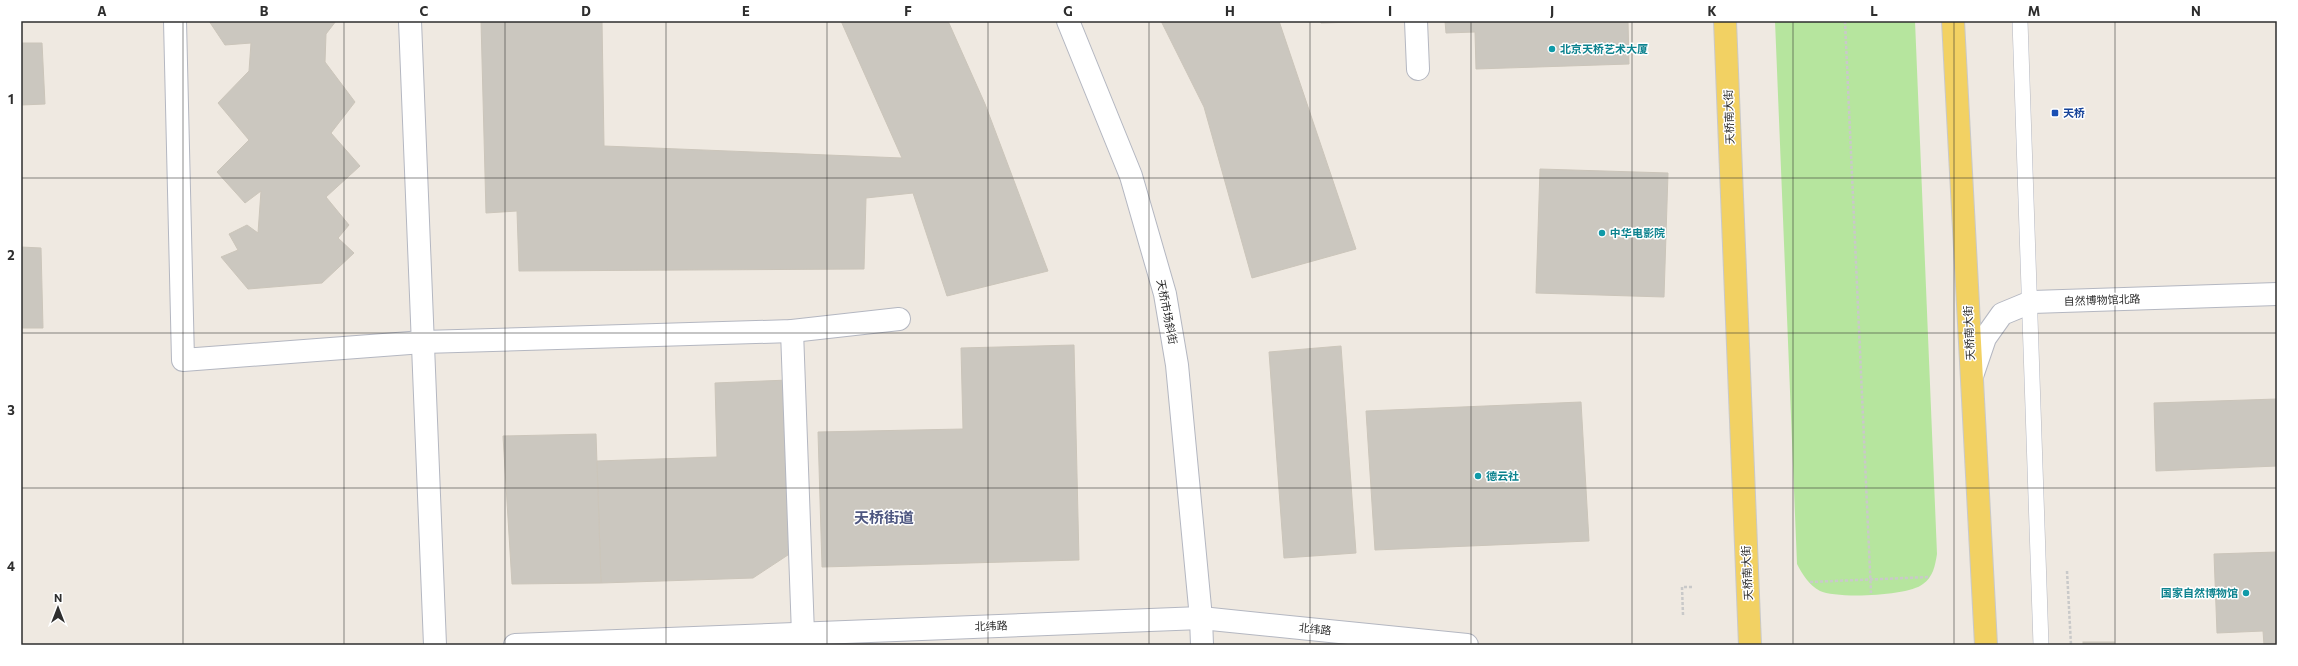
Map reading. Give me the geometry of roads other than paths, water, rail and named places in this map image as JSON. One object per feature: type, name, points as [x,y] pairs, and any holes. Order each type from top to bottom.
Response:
[{"type":"main road","name":"天桥南大街","points":[[1725,21],[1750,645]]},
{"type":"main road","name":"天桥南大街","points":[[1953,21],[1986,645]]},
{"type":"street","points":[[175,21],[183,360],[422,342],[792,330],[899,319]]},
{"type":"street","points":[[410,21],[434,645]]},
{"type":"street","name":"天桥市场斜街","points":[[1068,21],[1130,176],[1165,294],[1177,365],[1201,618],[1202,645]]},
{"type":"street","points":[[1416,21],[1418,69]]},
{"type":"street","name":"自然博物馆北路","points":[[1971,379],[1985,338],[2002,314],[2031,302],[2277,294]]},
{"type":"street","points":[[792,330],[803,634]]},
{"type":"street","name":"北纬路","points":[[515,645],[1201,618],[1467,645]]},
{"type":"lane","points":[[2020,21],[2031,302],[2041,645]]},
{"type":"place","name":"北京天桥艺术大厦","points":[[1552,49]]},
{"type":"place","name":"天桥","points":[[2055,113]]},
{"type":"place","name":"中华电影院","points":[[1602,233]]},
{"type":"place","name":"德云社","points":[[1478,476]]},
{"type":"place","name":"国家自然博物馆","points":[[2246,593]]},
{"type":"district","name":"天桥街道","points":[[884,518]]}]
